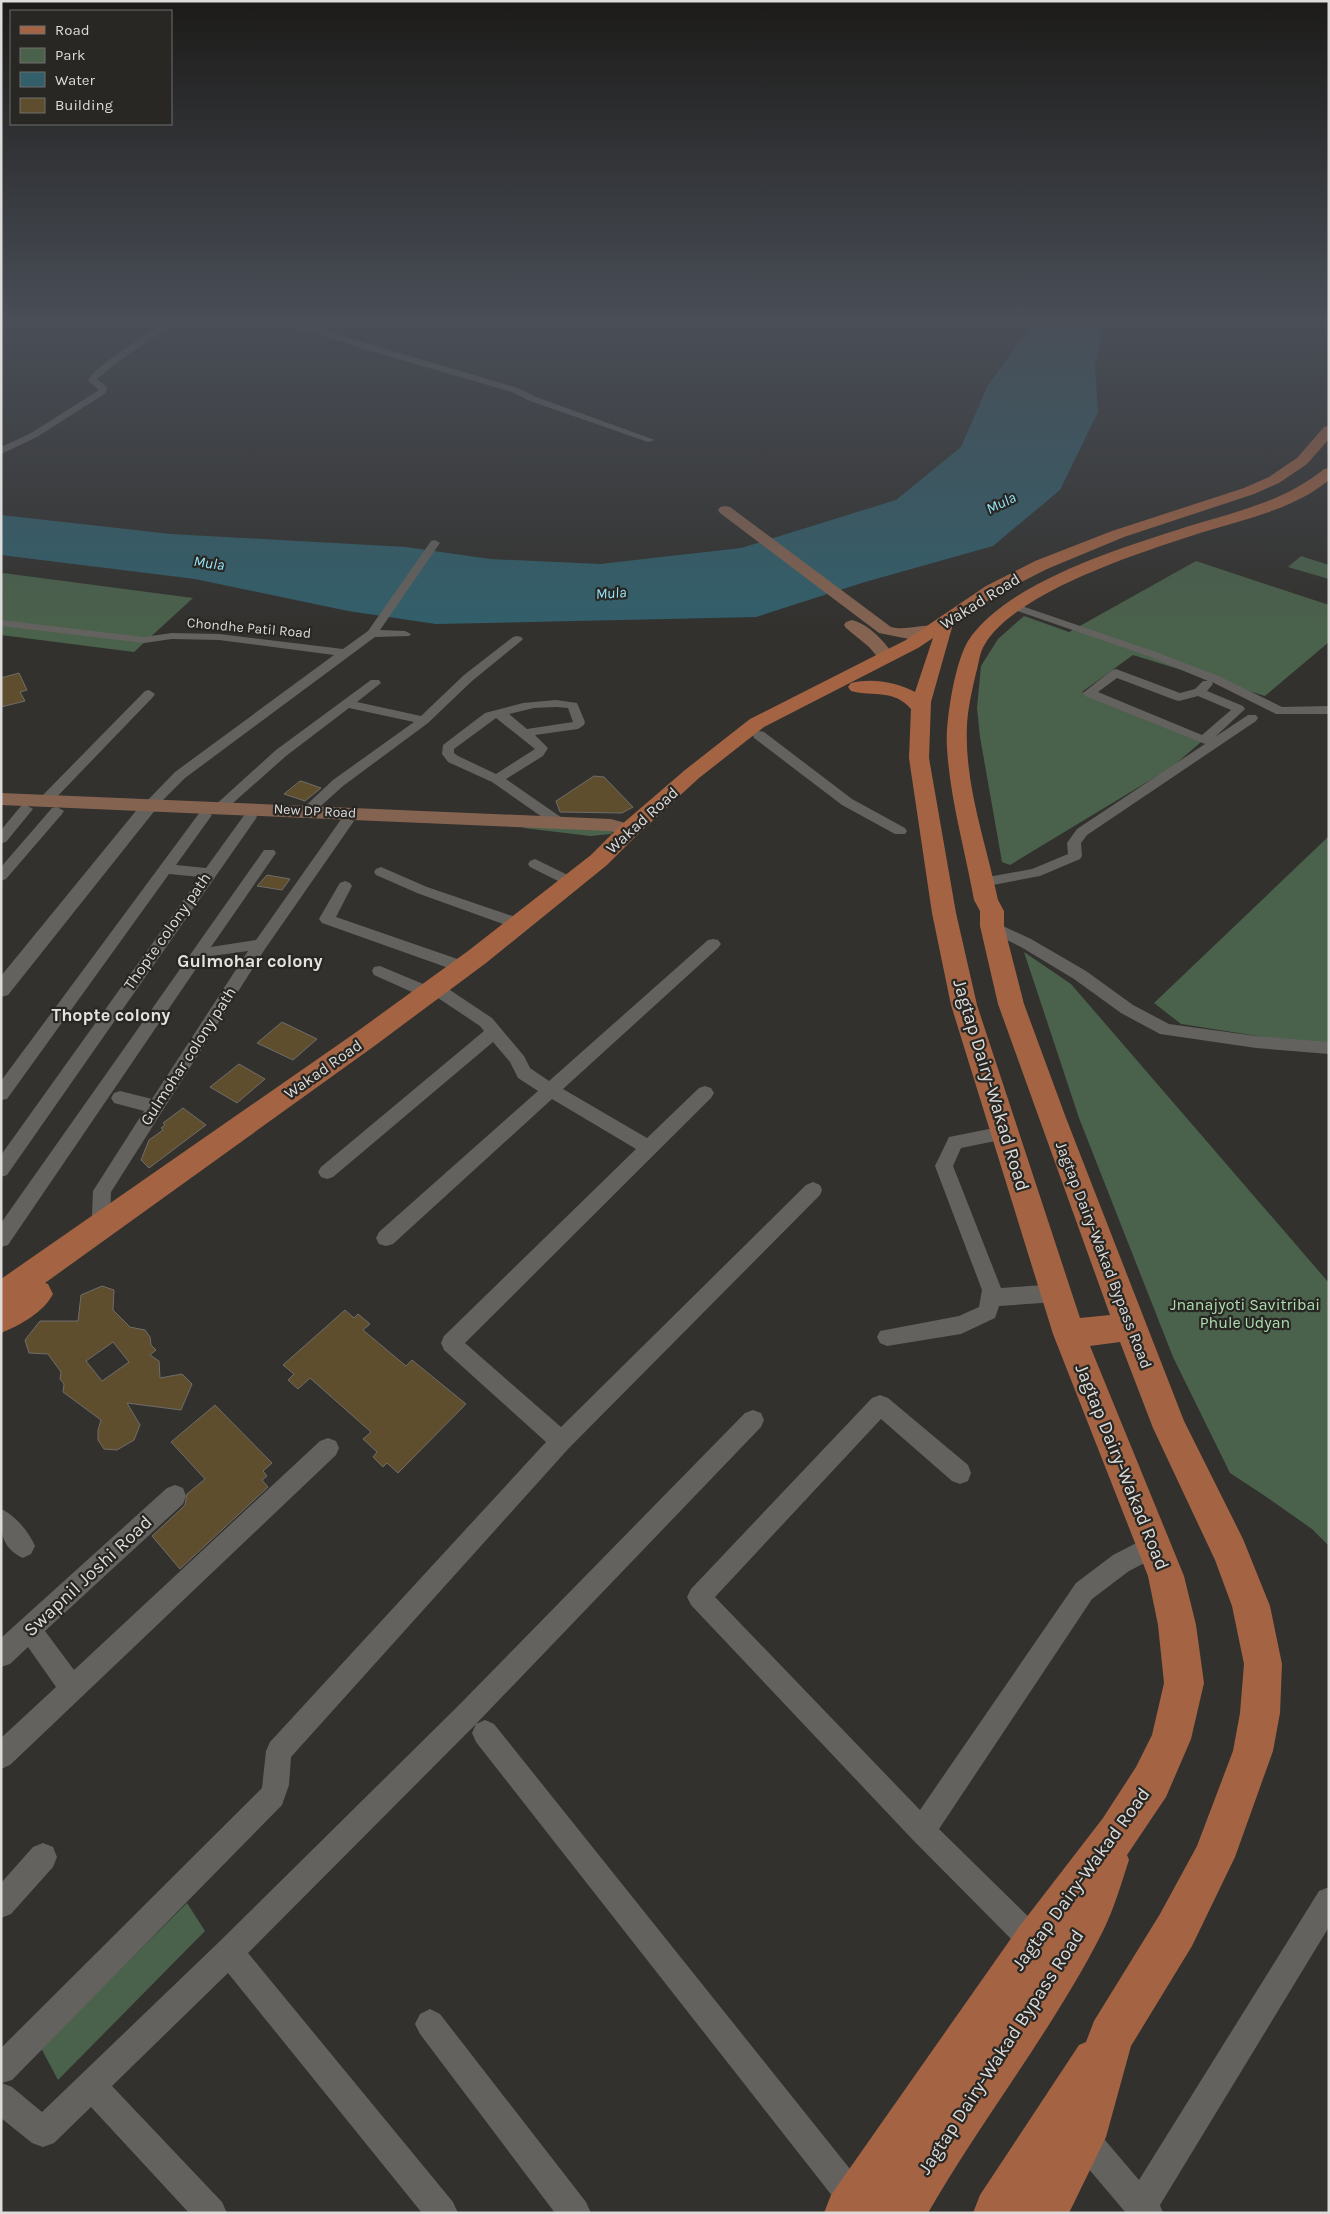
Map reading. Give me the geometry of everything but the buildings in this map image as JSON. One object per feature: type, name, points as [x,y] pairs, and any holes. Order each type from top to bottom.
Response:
[{"type":"main road","name":"Wakad Road","points":[[1,1319],[437,992],[464,967],[759,735],[918,658],[992,590],[1041,564],[1118,534],[1249,491],[1286,473],[1302,461],[1329,430]]},
{"type":"main road","points":[[1286,473],[1324,481]]},
{"type":"main road","name":"Wakad Road","points":[[1,1297],[560,908],[610,866],[630,837],[692,774],[757,723],[894,653],[939,638],[975,644],[991,625],[1057,582],[1102,562],[1248,513],[1324,481]]},
{"type":"main road","points":[[821,601],[719,514],[885,630],[895,634],[939,638]]},
{"type":"main road","points":[[836,613],[875,643],[894,653]]},
{"type":"main road","name":"Jagtap Dairy-Wakad Road","points":[[853,2208],[1034,1943],[1118,1832],[1151,1782],[1171,1739],[1184,1683],[1174,1604],[1166,1576],[1069,1334],[964,1005],[944,913],[919,758],[920,708],[939,638]]},
{"type":"main road","name":"Jagtap Dairy-Wakad Bypass Road","points":[[975,644],[958,706],[956,732],[958,760],[982,882],[986,900],[992,911],[992,926],[1011,1004],[1130,1327],[1170,1428],[1230,1552],[1251,1606],[1263,1664],[1260,1713],[1253,1751],[1214,1857],[1176,1930],[1110,2037]]},
{"type":"main road","points":[[858,687],[878,687],[897,690],[910,696],[920,708]]},
{"type":"main road","name":"New DP Road","points":[[1,798],[51,806],[212,812],[308,810],[610,825],[630,837]]},
{"type":"main road","name":"New DP Road","points":[[1,808],[26,809],[51,806]]},
{"type":"main road","name":"New DP Road","points":[[212,812],[250,817],[503,828],[630,837]]},
{"type":"main road","points":[[1069,1334],[1130,1327]]},
{"type":"main road","name":"Jagtap Dairy-Wakad Bypass Road","points":[[900,2213],[932,2158],[1047,1987],[1088,1915],[1118,1832]]},
{"type":"main road","points":[[1042,2213],[1082,2137],[1110,2037]]},
{"type":"main road","points":[[998,2213],[1110,2037]]},
{"type":"street","points":[[1,452],[54,422]]},
{"type":"street","points":[[600,422],[651,440]]},
{"type":"street","points":[[1,990],[146,809],[180,775],[375,629],[435,542]]},
{"type":"street","points":[[1016,607],[1152,654],[1213,678],[1280,711],[1329,710]]},
{"type":"street","name":"Chondhe Patil Road","points":[[1,623],[144,640],[172,636],[219,637],[345,653]]},
{"type":"street","points":[[375,629],[406,634]]},
{"type":"street","points":[[308,810],[338,783],[424,720],[468,678],[517,639]]},
{"type":"street","points":[[1199,692],[1239,709],[1204,740],[1089,693],[1116,673],[1179,697],[1199,692],[1213,678]]},
{"type":"street","points":[[1,1094],[166,869],[212,812],[281,753],[375,682]]},
{"type":"street","points":[[1,876],[51,806],[149,694]]},
{"type":"street","points":[[347,704],[424,720]]},
{"type":"street","points":[[525,733],[573,727],[578,725],[579,722],[573,706],[561,704],[507,709],[489,716],[448,748],[448,754],[453,759],[497,779],[560,823]]},
{"type":"street","points":[[496,714],[504,716],[542,748],[538,753],[497,779]]},
{"type":"street","points":[[982,882],[1035,873],[1075,856],[1074,843],[1082,832],[1252,718]]},
{"type":"street","points":[[759,735],[811,772],[847,802],[900,832]]},
{"type":"street","points":[[1,839],[26,809]]},
{"type":"street","name":"Thopte colony path","points":[[1,1170],[208,873],[250,817]]},
{"type":"street","name":"Gulmohar colony path","points":[[104,1224],[101,1215],[102,1191],[260,945],[347,822]]},
{"type":"street","points":[[1,1238],[99,1095],[202,952],[269,853]]},
{"type":"street","points":[[535,864],[571,882]]},
{"type":"street","points":[[166,869],[208,873]]},
{"type":"street","points":[[381,872],[422,890],[519,924]]},
{"type":"street","points":[[345,886],[327,919],[464,967]]},
{"type":"street","points":[[992,926],[1080,975],[1127,1009],[1166,1030],[1256,1042],[1329,1048]]},
{"type":"street","points":[[202,952],[212,953],[247,944],[260,945]]},
{"type":"street","points":[[386,1238],[713,944]]},
{"type":"street","points":[[380,971],[437,992],[486,1022],[518,1060],[520,1068],[524,1073],[649,1148]]},
{"type":"street","points":[[327,1172],[494,1032]]},
{"type":"street","points":[[561,1441],[451,1343],[705,1093]]},
{"type":"street","points":[[120,1098],[155,1107]]},
{"type":"street","points":[[887,1337],[961,1325],[988,1312],[992,1290],[944,1166],[954,1142],[1004,1133]]},
{"type":"street","points":[[1,2069],[273,1796],[278,1782],[276,1766],[279,1751],[561,1441],[813,1190]]},
{"type":"street","points":[[990,1298],[1056,1293]]},
{"type":"street","points":[[960,1473],[880,1405],[699,1597],[922,1831],[1034,1943]]},
{"type":"street","points":[[1,2098],[43,2132],[229,1952],[466,1715],[753,1420]]},
{"type":"street","points":[[1,1756],[328,1448]]},
{"type":"street","name":"Swapnil Joshi Road","points":[[1,1656],[175,1496]]},
{"type":"street","points":[[1,1520],[22,1546]]},
{"type":"street","points":[[922,1831],[1084,1591],[1121,1563],[1154,1546]]},
{"type":"street","points":[[30,1630],[72,1689]]},
{"type":"street","points":[[485,1733],[853,2208]]},
{"type":"street","points":[[1,1904],[43,1857]]},
{"type":"street","points":[[1082,2137],[1144,2210],[1329,1902]]},
{"type":"street","points":[[229,1952],[442,2213]]},
{"type":"street","points":[[430,2024],[575,2213]]},
{"type":"street","points":[[91,2084],[210,2213]]},
{"type":"green space","points":[[1301,556],[1329,565],[1329,579],[1288,567]]},
{"type":"green space","points":[[1196,561],[1329,605],[1329,642],[1265,696],[1133,655],[1082,692],[1201,742],[1172,767],[1010,865],[1002,862],[980,737],[977,708],[981,666],[998,639],[1024,616],[1069,632]]},
{"type":"green space","points":[[3,573],[193,598],[134,652],[1,635],[1,575]]},
{"type":"green space","points":[[524,823],[614,830],[611,834],[590,836],[524,828]]},
{"type":"green space","points":[[1329,836],[1329,1047],[1181,1024],[1154,1003]]},
{"type":"green space","name":"Jnanajyoti Savitribai Phule Udyan","points":[[1024,952],[1071,984],[1329,1283],[1329,1546],[1312,1529],[1230,1473],[1173,1357],[1079,1118]]},
{"type":"green space","points":[[187,1903],[205,1931],[58,2080],[41,2048]]},
{"type":"water","name":"Mula","points":[[972,422],[1093,422],[1060,490],[993,546],[865,582],[756,617],[436,624],[348,611],[195,579],[1,555],[1,515],[171,534],[406,547],[490,559],[600,564],[741,548],[896,500],[961,447]]},
{"type":"district","name":"Gulmohar colony","points":[[250,961]]},
{"type":"district","name":"Thopte colony","points":[[111,1015]]}]
